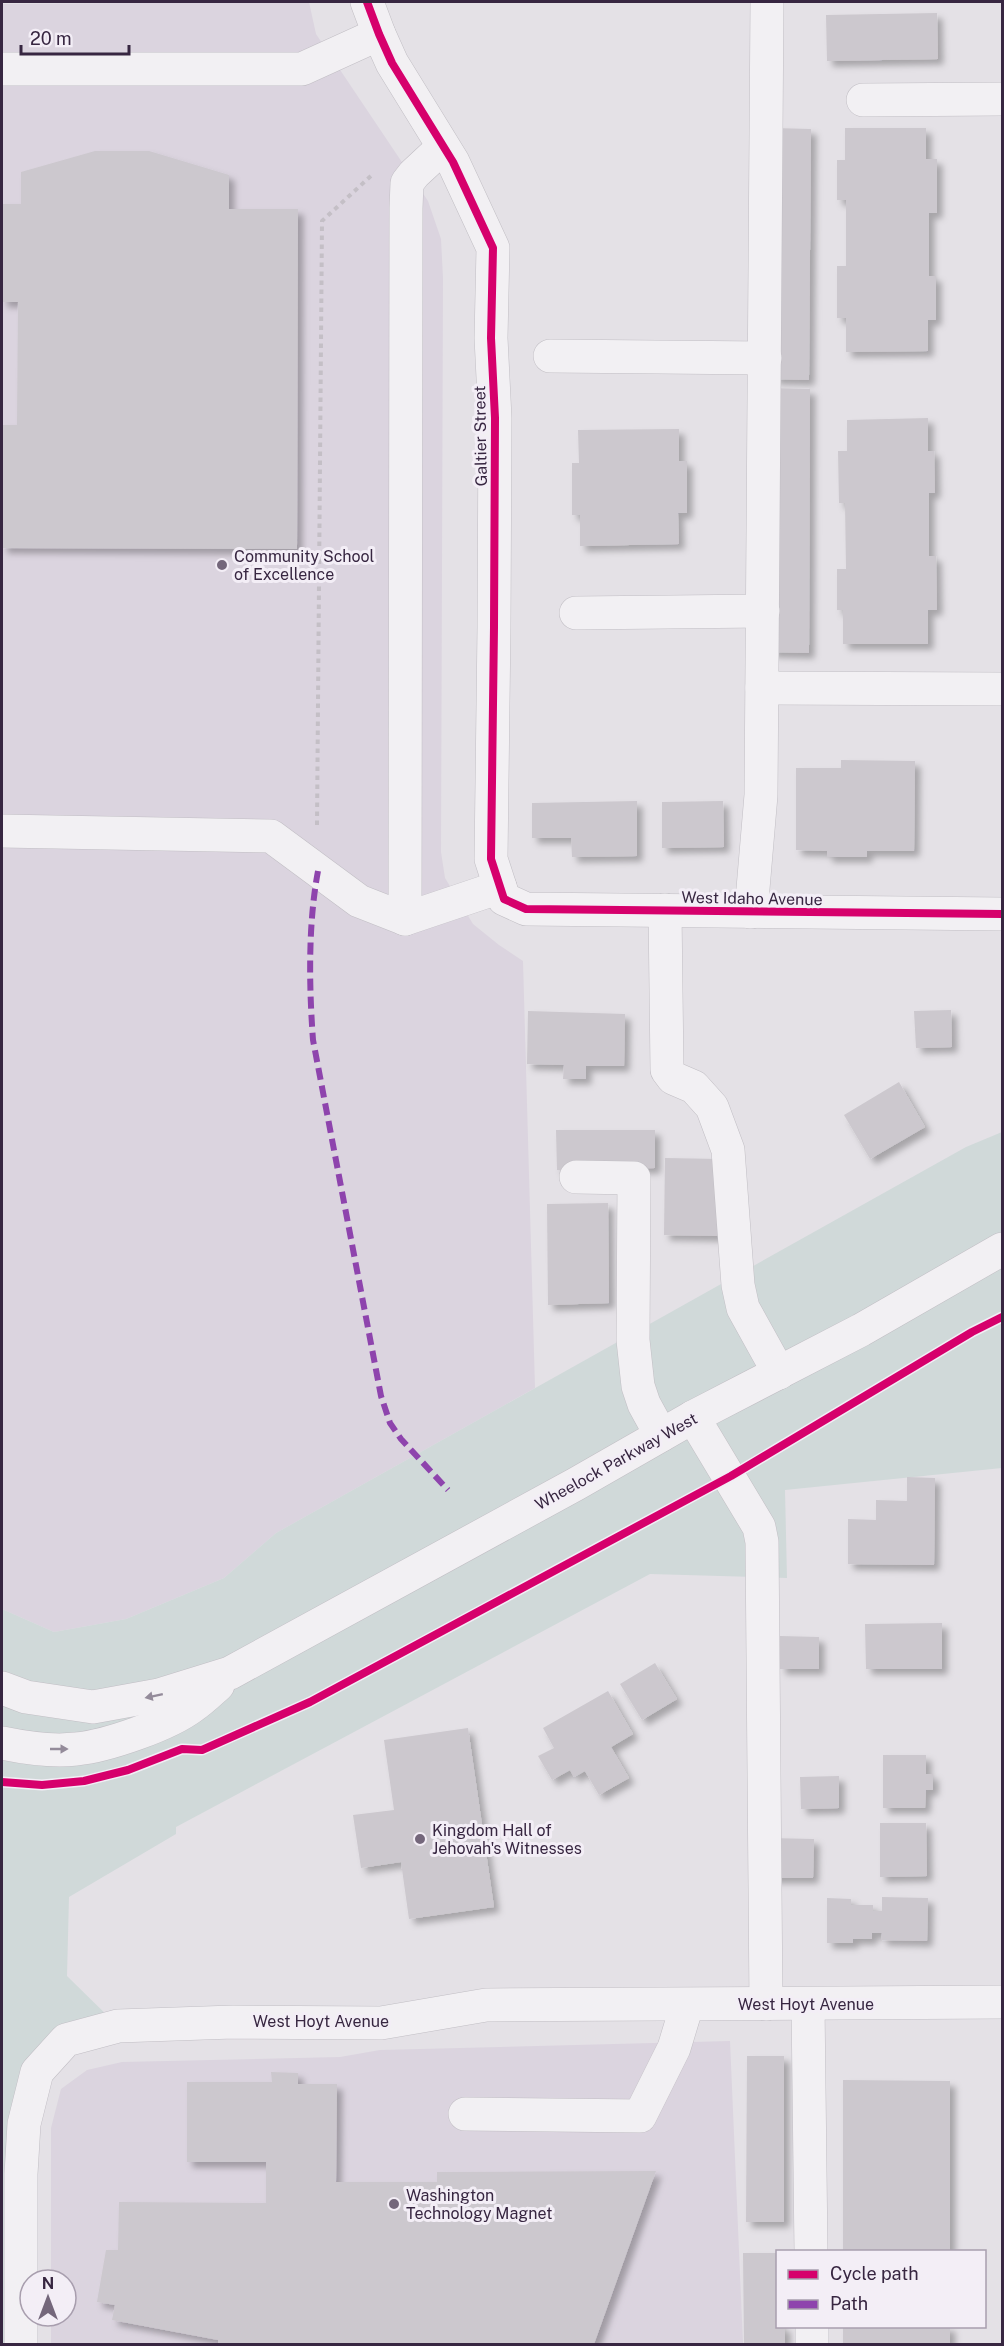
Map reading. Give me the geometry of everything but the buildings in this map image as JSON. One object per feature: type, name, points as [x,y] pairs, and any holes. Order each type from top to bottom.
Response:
[{"type":"street","name":"Galtier Street","points":[[367,2],[392,63],[453,162],[493,248],[491,339],[495,418],[491,859],[502,893]]},
{"type":"street","points":[[751,912],[761,795],[767,2]]},
{"type":"street","points":[[2,69],[302,69],[379,34]]},
{"type":"street","points":[[863,100],[1002,99]]},
{"type":"street","points":[[405,919],[407,183],[443,147]]},
{"type":"street","points":[[550,356],[765,358]]},
{"type":"street","points":[[576,613],[763,611]]},
{"type":"street","points":[[762,688],[1002,689]]},
{"type":"street","points":[[2,831],[271,836],[359,902],[405,919],[502,893]]},
{"type":"street","name":"West Idaho Avenue","points":[[502,893],[526,909],[1002,914]]},
{"type":"street","points":[[665,910],[667,1070],[673,1078],[694,1087],[712,1107],[728,1150],[738,1285],[743,1308],[778,1373]]},
{"type":"street","points":[[576,1177],[634,1178],[633,1340],[638,1386],[644,1404],[661,1435]]},
{"type":"street","name":"Wheelock Parkway West","points":[[2,1743],[32,1749],[76,1749],[131,1735],[152,1727],[192,1707],[230,1674],[693,1417],[861,1330],[1002,1249]]},
{"type":"street","points":[[693,1417],[759,1527],[762,1542],[766,2004]]},
{"type":"street","name":"Wheelock Parkway West","points":[[2,1688],[26,1697],[93,1707],[159,1695],[230,1674]]},
{"type":"street","name":"West Hoyt Avenue","points":[[21,2344],[21,2174],[24,2124],[37,2072],[66,2040],[118,2026],[233,2022],[381,2023],[486,2005],[1002,2002]]},
{"type":"street","points":[[808,2004],[811,2250]]},
{"type":"street","points":[[465,2114],[640,2116],[674,2048],[687,2005]]},
{"type":"street","points":[[812,2328],[812,2344]]},
{"type":"path","points":[[318,871],[322,221],[378,170]]},
{"type":"shaded area","name":"Community School of Excellence","points":[[309,2],[316,34],[428,201],[441,239],[443,278],[441,852],[445,878],[473,924],[523,961],[535,1388],[276,1533],[224,1578],[126,1619],[54,1632],[2,1609],[2,4]]},
{"type":"shaded area","points":[[1002,1132],[1002,1468],[785,1490],[787,1578],[650,1574],[176,1827],[176,1834],[69,1897],[67,1976],[118,2026],[37,2072],[25,2268],[18,2268],[18,2328],[22,2328],[21,2344],[2,2344],[2,1609],[54,1632],[126,1619],[224,1578],[276,1533],[966,1147]]},
{"type":"shaded area","name":"Washington Technology Magnet","points":[[730,2041],[743,2344],[51,2344],[51,2328],[78,2328],[78,2268],[51,2268],[51,2128],[61,2089],[87,2070],[122,2062],[340,2057],[380,2050]]},
{"type":"marked path","points":[[318,871],[312,912],[310,955],[313,1040],[381,1396],[390,1423],[401,1439],[448,1490]]},
{"type":"cycle path","points":[[367,2],[392,63],[453,162],[493,248],[491,338],[495,418],[491,859],[504,899],[526,909],[1002,914]]},
{"type":"cycle path","points":[[2,1782],[42,1785],[84,1781],[128,1770],[182,1749],[202,1750],[310,1702],[731,1476],[972,1332],[1002,1317]]},
{"type":"place","name":"Community School of Excellence","points":[[222,565]]},
{"type":"place","name":"Kingdom Hall of Jehovah's Witnesses","points":[[420,1839]]},
{"type":"place","name":"Washington Technology Magnet","points":[[394,2204]]}]
